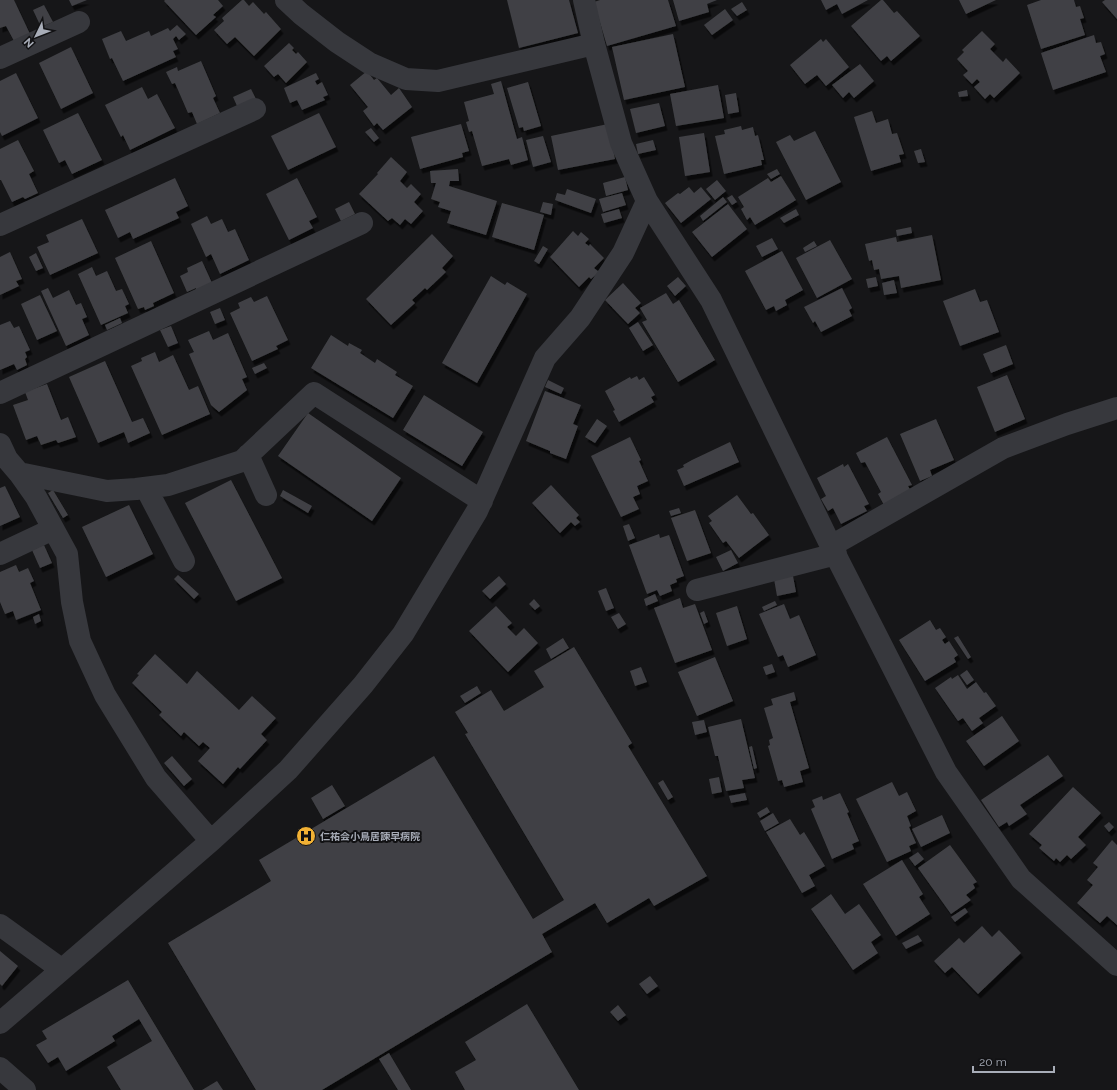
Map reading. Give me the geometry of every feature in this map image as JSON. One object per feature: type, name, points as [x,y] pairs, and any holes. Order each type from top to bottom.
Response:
[{"type":"street","points":[[286,0],[336,42],[369,63],[406,79],[438,81],[594,44]]},
{"type":"street","points":[[584,0],[594,44],[622,143],[647,201],[711,300],[833,550],[951,778],[1020,879],[1117,965]]},
{"type":"street","points":[[0,58],[79,22]]},
{"type":"street","points":[[0,225],[255,109]]},
{"type":"street","points":[[0,1023],[210,841],[288,770],[363,685],[403,634],[482,501],[545,358],[580,318],[623,253],[647,201]]},
{"type":"street","points":[[0,393],[362,223]]},
{"type":"street","points":[[19,473],[107,491],[136,490],[168,485],[242,461],[314,393],[482,501]]},
{"type":"street","points":[[697,590],[833,550],[1003,448],[1067,424],[1117,408]]},
{"type":"street","points":[[0,444],[7,459],[36,497],[67,554],[72,602],[80,641],[105,695],[156,778],[210,841]]},
{"type":"street","points":[[248,455],[266,495]]},
{"type":"street","points":[[146,488],[184,561]]},
{"type":"street","points":[[0,554],[53,529]]},
{"type":"street","points":[[0,925],[61,969]]},
{"type":"street","points":[[0,1068],[25,1090]]},
{"type":"building","points":[[0,0],[14,0],[30,34],[14,41],[6,26],[0,28]]},
{"type":"building","points":[[69,0],[87,0],[72,6]]},
{"type":"building","points":[[218,0],[223,6],[213,15],[216,17],[196,35],[164,1]]},
{"type":"building","points":[[242,0],[244,0],[249,6],[253,2],[264,14],[266,12],[281,29],[254,56],[235,37],[227,44],[214,30],[224,21],[222,18]]},
{"type":"building","points":[[507,0],[569,0],[578,33],[519,48]]},
{"type":"building","points":[[600,0],[668,0],[676,26],[607,46],[594,2]]},
{"type":"building","points":[[673,0],[717,0],[707,4],[709,12],[679,21]]},
{"type":"building","points":[[821,0],[868,0],[842,14],[837,4],[826,10]]},
{"type":"building","points":[[881,0],[883,0],[894,13],[897,11],[920,36],[891,61],[887,56],[881,61],[851,26]]},
{"type":"building","points":[[959,0],[996,0],[966,14]]},
{"type":"building","points":[[1041,0],[1074,0],[1076,7],[1080,6],[1084,18],[1080,19],[1085,35],[1041,49],[1027,5]]},
{"type":"building","points":[[1105,0],[1117,0],[1117,19],[1102,2]]},
{"type":"building","points":[[742,2],[747,10],[737,16],[731,9]]},
{"type":"building","points":[[44,5],[53,22],[41,27],[33,10]]},
{"type":"building","points":[[725,9],[733,20],[712,35],[704,25]]},
{"type":"building","points":[[177,25],[186,34],[179,40],[176,36],[173,39],[178,49],[173,51],[176,57],[123,81],[112,58],[110,59],[102,39],[121,31],[126,41],[149,31],[151,36],[168,28],[170,31]]},
{"type":"building","points":[[982,31],[995,44],[990,49],[1003,62],[1006,58],[1020,73],[994,98],[990,94],[985,99],[974,87],[980,82],[977,79],[972,84],[963,75],[968,71],[957,59],[964,52],[962,50]]},
{"type":"building","points":[[673,34],[685,87],[624,100],[612,47]]},
{"type":"building","points":[[1094,35],[1096,43],[1101,42],[1105,54],[1100,56],[1106,72],[1053,90],[1041,53]]},
{"type":"building","points":[[821,39],[823,42],[826,39],[849,67],[826,86],[817,75],[805,84],[790,65]]},
{"type":"building","points":[[289,43],[294,48],[292,50],[296,54],[298,52],[307,62],[286,83],[278,74],[274,77],[264,66]]},
{"type":"building","points":[[71,47],[93,93],[61,109],[39,63]]},
{"type":"building","points":[[201,61],[216,96],[213,98],[220,113],[197,124],[192,112],[188,113],[175,83],[172,84],[166,72],[177,67],[178,71]]},
{"type":"building","points":[[860,64],[874,81],[854,98],[849,92],[843,98],[832,85]]},
{"type":"building","points":[[367,71],[374,80],[377,78],[391,95],[399,88],[412,107],[383,130],[377,123],[374,126],[363,111],[368,107],[350,85]]},
{"type":"building","points":[[16,73],[38,118],[2,136],[0,132],[0,81]]},
{"type":"building","points":[[316,73],[319,79],[315,81],[317,85],[322,82],[328,95],[323,97],[325,100],[302,110],[297,100],[290,103],[284,88]]},
{"type":"building","points":[[501,81],[517,139],[522,137],[528,160],[511,165],[509,159],[482,166],[472,131],[469,132],[466,122],[469,121],[464,102],[494,94],[491,84]]},
{"type":"building","points":[[528,82],[541,126],[524,131],[523,127],[519,128],[507,88]]},
{"type":"building","points":[[718,85],[724,118],[676,126],[670,94]]},
{"type":"building","points":[[142,87],[148,99],[157,94],[175,128],[130,150],[123,135],[121,137],[105,105]]},
{"type":"building","points":[[251,89],[256,99],[237,106],[233,97]]},
{"type":"building","points":[[967,90],[968,96],[959,97],[958,92]]},
{"type":"building","points":[[736,93],[739,112],[728,114],[725,95]]},
{"type":"building","points":[[659,103],[665,126],[636,133],[630,109]]},
{"type":"building","points":[[872,111],[876,123],[888,119],[892,134],[897,133],[904,154],[899,155],[901,162],[871,171],[854,117]]},
{"type":"building","points":[[78,113],[102,160],[72,174],[65,160],[59,163],[43,130]]},
{"type":"building","points":[[319,113],[336,147],[288,170],[271,136]]},
{"type":"building","points":[[461,124],[469,151],[462,153],[463,157],[420,169],[411,137]]},
{"type":"building","points":[[608,124],[615,159],[558,170],[551,136]]},
{"type":"building","points":[[741,126],[742,130],[753,127],[755,136],[758,135],[764,160],[761,160],[762,165],[724,174],[715,136],[725,134],[724,130]]},
{"type":"building","points":[[371,128],[379,138],[374,142],[365,132]]},
{"type":"building","points":[[815,131],[841,182],[806,200],[776,142],[790,135],[794,141]]},
{"type":"building","points":[[704,133],[710,172],[685,176],[679,137]]},
{"type":"building","points":[[543,136],[551,162],[533,167],[526,140]]},
{"type":"building","points":[[18,140],[34,171],[29,174],[38,193],[25,199],[23,197],[12,202],[0,180],[0,149]]},
{"type":"building","points":[[653,140],[656,150],[638,154],[636,144]]},
{"type":"building","points":[[921,149],[925,162],[918,163],[914,151]]},
{"type":"building","points":[[391,157],[407,172],[400,181],[407,188],[411,184],[421,194],[414,202],[423,211],[411,224],[405,219],[400,225],[392,218],[388,221],[359,194],[378,174],[377,173]]},
{"type":"building","points":[[458,169],[459,181],[450,181],[449,186],[497,201],[486,235],[447,223],[451,211],[438,207],[440,202],[431,199],[436,183],[431,183],[430,171]]},
{"type":"building","points":[[777,169],[780,174],[771,179],[767,174]]},
{"type":"building","points":[[781,176],[796,200],[755,225],[750,217],[747,220],[741,209],[744,207],[738,197],[768,178],[771,182]]},
{"type":"building","points":[[625,177],[628,190],[606,196],[603,183]]},
{"type":"building","points":[[175,178],[188,206],[176,212],[179,218],[133,239],[130,232],[118,238],[105,210]]},
{"type":"building","points":[[297,178],[317,217],[309,221],[313,228],[289,240],[266,194]]},
{"type":"building","points":[[717,180],[726,191],[715,200],[706,189]]},
{"type":"building","points":[[689,187],[694,193],[701,187],[711,199],[681,223],[665,203]]},
{"type":"building","points":[[567,189],[596,199],[591,213],[555,200],[557,193],[565,195]]},
{"type":"building","points":[[622,193],[626,205],[603,212],[599,199]]},
{"type":"building","points":[[732,195],[737,202],[732,205],[727,198]]},
{"type":"building","points":[[723,197],[727,202],[703,221],[700,216]]},
{"type":"building","points":[[349,202],[355,214],[341,221],[335,209]]},
{"type":"building","points":[[543,202],[553,204],[551,215],[540,212]]},
{"type":"building","points":[[502,203],[544,215],[534,250],[492,237]]},
{"type":"building","points":[[728,204],[747,229],[712,257],[692,232]]},
{"type":"building","points":[[619,209],[622,218],[604,223],[601,214]]},
{"type":"building","points":[[796,209],[799,215],[784,223],[780,218]]},
{"type":"building","points":[[207,216],[211,224],[222,219],[228,232],[235,229],[249,260],[220,274],[211,254],[206,257],[191,224]]},
{"type":"building","points":[[82,219],[98,253],[50,275],[37,247],[49,242],[46,235]]},
{"type":"building","points":[[911,227],[912,233],[897,236],[896,230]]},
{"type":"building","points":[[573,231],[578,236],[581,232],[589,239],[585,243],[589,246],[590,244],[604,258],[594,268],[599,272],[591,279],[589,277],[579,287],[550,257]]},
{"type":"building","points":[[432,234],[453,256],[442,268],[446,272],[427,290],[425,288],[412,300],[415,303],[391,325],[366,299]]},
{"type":"building","points":[[932,235],[941,280],[901,288],[899,276],[881,279],[879,269],[874,270],[872,260],[869,261],[865,244],[896,237],[897,242]]},
{"type":"building","points":[[772,238],[778,249],[762,257],[756,246]]},
{"type":"building","points":[[830,240],[852,279],[817,298],[796,258]]},
{"type":"building","points":[[151,241],[174,293],[153,303],[154,306],[145,310],[144,307],[138,309],[115,258]]},
{"type":"building","points":[[814,241],[817,246],[805,252],[803,248]]},
{"type":"building","points":[[543,246],[548,249],[539,264],[534,261]]},
{"type":"building","points":[[782,251],[803,290],[785,300],[787,305],[776,311],[774,306],[766,310],[745,271]]},
{"type":"building","points":[[10,252],[22,279],[16,281],[19,286],[0,295],[0,257]]},
{"type":"building","points":[[36,253],[43,268],[36,271],[29,257]]},
{"type":"building","points":[[202,261],[212,283],[187,292],[180,276],[188,272],[187,268]]},
{"type":"building","points":[[92,267],[96,276],[107,271],[116,291],[122,289],[129,304],[125,306],[128,313],[101,325],[78,274]]},
{"type":"building","points":[[491,276],[505,285],[507,282],[527,294],[477,383],[442,363]]},
{"type":"building","points":[[678,277],[686,286],[675,296],[667,286]]},
{"type":"building","points":[[876,277],[878,286],[868,288],[866,279]]},
{"type":"building","points":[[894,280],[897,293],[884,295],[882,283]]},
{"type":"building","points":[[623,283],[641,303],[635,308],[640,313],[628,324],[605,300]]},
{"type":"building","points":[[48,288],[53,298],[69,290],[76,305],[81,303],[87,317],[82,319],[89,335],[66,346],[41,291]]},
{"type":"building","points":[[842,288],[852,308],[849,310],[852,316],[821,332],[815,321],[813,323],[804,307]]},
{"type":"building","points":[[975,289],[980,302],[987,300],[999,332],[960,346],[943,301]]},
{"type":"building","points":[[666,293],[673,304],[679,300],[715,360],[678,382],[642,322],[647,320],[640,308]]},
{"type":"building","points":[[40,295],[57,331],[37,340],[21,304]]},
{"type":"building","points":[[267,296],[288,340],[276,346],[278,349],[252,361],[230,313],[240,308],[238,303],[251,297],[254,302]]},
{"type":"building","points":[[220,308],[225,320],[215,324],[210,312]]},
{"type":"building","points":[[120,318],[122,323],[107,330],[105,325]]},
{"type":"building","points":[[10,321],[14,328],[19,326],[30,350],[25,352],[27,357],[25,359],[27,365],[17,370],[14,364],[0,370],[0,325]]},
{"type":"building","points":[[638,322],[653,345],[643,351],[629,328]]},
{"type":"building","points":[[171,326],[178,343],[168,347],[160,330]]},
{"type":"building","points":[[209,331],[213,340],[228,333],[247,377],[242,379],[247,390],[219,412],[211,405],[189,354],[194,352],[188,340]]},
{"type":"building","points":[[331,335],[348,346],[349,343],[362,350],[360,353],[375,363],[377,359],[397,372],[395,375],[413,386],[393,418],[311,368]]},
{"type":"building","points":[[1006,345],[1013,364],[991,373],[983,354]]},
{"type":"building","points":[[155,352],[159,362],[173,355],[189,390],[198,386],[210,414],[162,435],[131,366],[142,361],[141,358]]},
{"type":"building","points":[[105,361],[132,422],[143,418],[150,433],[128,443],[124,432],[98,443],[69,377]]},
{"type":"building","points":[[264,363],[267,368],[255,374],[252,368]]},
{"type":"building","points":[[1007,375],[1025,419],[995,432],[977,387]]},
{"type":"building","points":[[637,376],[639,380],[644,377],[655,395],[651,397],[654,402],[619,422],[613,411],[615,410],[605,391],[630,377],[631,379]]},
{"type":"building","points":[[548,380],[564,388],[561,394],[545,387]]},
{"type":"building","points":[[47,384],[61,420],[68,417],[76,437],[58,443],[56,440],[41,445],[37,436],[26,440],[13,405],[28,400],[25,392]]},
{"type":"building","points":[[545,391],[581,405],[573,424],[578,426],[566,459],[526,441]]},
{"type":"building","points":[[424,395],[483,432],[462,466],[403,430]]},
{"type":"building","points":[[308,413],[401,478],[372,521],[278,456]]},
{"type":"building","points":[[597,419],[607,426],[595,443],[585,437]]},
{"type":"building","points":[[936,419],[954,460],[930,470],[932,476],[920,481],[900,434]]},
{"type":"building","points":[[630,437],[641,460],[639,461],[648,481],[637,486],[640,494],[633,497],[639,509],[621,517],[591,456]]},
{"type":"building","points":[[887,437],[912,485],[908,486],[911,491],[884,505],[878,494],[881,492],[865,462],[861,463],[856,453]]},
{"type":"building","points":[[730,442],[739,462],[684,486],[677,470],[684,467],[683,465],[692,460]]},
{"type":"building","points":[[843,464],[844,467],[848,464],[869,504],[864,506],[867,511],[841,524],[833,508],[828,511],[821,499],[826,496],[817,478]]},
{"type":"building","points":[[231,480],[282,578],[236,601],[185,503]]},
{"type":"building","points":[[551,485],[579,515],[576,518],[580,522],[575,526],[571,522],[560,533],[532,503]]},
{"type":"building","points":[[5,486],[20,517],[0,526],[0,488]]},
{"type":"building","points":[[53,490],[68,515],[63,518],[48,493]]},
{"type":"building","points":[[283,490],[312,506],[308,513],[280,496]]},
{"type":"building","points":[[737,495],[751,514],[753,513],[769,535],[739,558],[726,541],[723,543],[709,523],[712,521],[708,516]]},
{"type":"building","points":[[129,505],[153,554],[106,577],[82,527]]},
{"type":"building","points":[[679,508],[681,513],[671,516],[669,511]]},
{"type":"building","points":[[695,510],[711,553],[687,561],[671,518]]},
{"type":"building","points":[[629,524],[635,538],[628,541],[623,526]]},
{"type":"building","points":[[659,534],[660,538],[669,535],[684,576],[676,579],[677,582],[670,585],[672,591],[660,596],[657,590],[647,594],[629,545]]},
{"type":"building","points":[[44,545],[52,563],[40,568],[32,550]]},
{"type":"building","points":[[731,550],[738,563],[723,571],[716,557]]},
{"type":"building","points":[[16,565],[19,572],[28,568],[34,581],[30,583],[41,610],[16,620],[13,611],[5,614],[0,602],[0,572]]},
{"type":"building","points":[[178,575],[199,594],[194,599],[174,579]]},
{"type":"building","points":[[499,576],[506,584],[490,599],[482,591]]},
{"type":"building","points":[[793,576],[796,592],[777,596],[774,579]]},
{"type":"building","points":[[606,588],[614,608],[606,611],[598,591]]},
{"type":"building","points":[[655,594],[658,601],[646,606],[644,599]]},
{"type":"building","points":[[680,598],[683,608],[695,604],[712,650],[675,663],[654,608]]},
{"type":"building","points":[[534,599],[540,606],[535,610],[529,604]]},
{"type":"building","points":[[775,601],[777,605],[764,611],[762,607]]},
{"type":"building","points":[[784,604],[790,619],[799,615],[816,655],[788,667],[783,655],[778,657],[759,614]]},
{"type":"building","points":[[496,606],[512,623],[507,627],[516,636],[524,628],[538,643],[508,672],[469,631]]},
{"type":"building","points":[[737,606],[747,639],[727,646],[716,613]]},
{"type":"building","points":[[704,611],[708,622],[704,624],[700,613]]},
{"type":"building","points":[[619,613],[626,624],[618,629],[611,617]]},
{"type":"building","points":[[39,614],[41,621],[35,624],[33,617]]},
{"type":"building","points":[[930,620],[936,630],[940,628],[946,637],[942,640],[945,644],[949,641],[958,655],[954,658],[956,662],[925,681],[899,640]]},
{"type":"building","points":[[958,636],[971,657],[968,659],[954,638]]},
{"type":"building","points":[[563,638],[569,648],[551,659],[546,649]]},
{"type":"building","points":[[574,647],[632,743],[628,746],[707,876],[654,906],[649,898],[607,923],[595,903],[542,934],[552,952],[322,1090],[256,1090],[168,943],[271,881],[259,860],[434,756],[533,919],[564,900],[465,734],[468,733],[455,712],[491,690],[504,711],[544,687],[534,671]]},
{"type":"building","points":[[155,654],[187,684],[197,671],[239,710],[252,696],[276,718],[261,734],[267,740],[240,769],[238,767],[223,784],[198,761],[210,748],[203,742],[199,746],[184,732],[181,736],[159,715],[162,712],[132,683],[139,675],[137,674]]},
{"type":"building","points":[[715,657],[733,701],[697,716],[678,672]]},
{"type":"building","points":[[772,664],[775,672],[766,675],[763,667]]},
{"type":"building","points":[[641,667],[647,682],[635,686],[630,671]]},
{"type":"building","points":[[967,670],[974,680],[967,685],[960,675]]},
{"type":"building","points":[[958,675],[967,689],[976,682],[984,693],[986,692],[996,706],[979,718],[983,723],[972,731],[963,718],[958,721],[935,688],[951,677],[952,679]]},
{"type":"building","points":[[477,686],[481,693],[465,703],[460,696]]},
{"type":"building","points":[[794,692],[796,700],[790,702],[809,768],[800,771],[803,782],[784,787],[782,780],[778,781],[768,746],[770,745],[769,740],[773,738],[764,708],[773,705],[771,699]]},
{"type":"building","points":[[1002,716],[1019,741],[984,766],[966,741]]},
{"type":"building","points":[[741,719],[755,778],[742,780],[744,788],[726,791],[718,756],[715,756],[708,727]]},
{"type":"building","points":[[704,720],[707,732],[695,735],[692,722]]},
{"type":"building","points":[[752,746],[757,768],[754,769],[749,747]]},
{"type":"building","points":[[1048,755],[1063,776],[1020,805],[1027,814],[1009,826],[1007,822],[999,827],[981,800]]},
{"type":"building","points":[[172,756],[192,779],[184,786],[164,763]]},
{"type":"building","points":[[719,777],[722,792],[712,794],[709,779]]},
{"type":"building","points":[[663,780],[673,797],[668,800],[658,783]]},
{"type":"building","points":[[892,782],[899,796],[907,792],[916,811],[907,816],[911,826],[909,827],[916,843],[909,846],[911,851],[887,862],[856,799]]},
{"type":"building","points":[[332,785],[345,806],[323,819],[311,798]]},
{"type":"building","points":[[1073,787],[1101,813],[1078,837],[1086,845],[1071,859],[1067,855],[1060,862],[1056,858],[1054,861],[1039,848],[1042,845],[1029,834]]},
{"type":"building","points":[[745,793],[747,800],[731,803],[729,796]]},
{"type":"building","points":[[840,793],[849,812],[847,813],[859,841],[852,844],[854,849],[832,859],[811,809],[815,807],[812,800],[822,796],[823,800]]},
{"type":"building","points":[[767,807],[770,812],[760,818],[757,813]]},
{"type":"building","points":[[773,813],[779,823],[765,831],[760,821]]},
{"type":"building","points":[[942,815],[950,833],[921,847],[912,829]]},
{"type":"building","points":[[790,819],[800,835],[804,832],[825,866],[809,875],[815,886],[802,893],[766,832]]},
{"type":"building","points":[[1109,822],[1114,827],[1109,832],[1104,826]]},
{"type":"building","points":[[1112,840],[1117,845],[1117,925],[1107,916],[1100,923],[1077,903],[1093,885],[1087,880],[1098,867],[1093,863]]},
{"type":"building","points":[[950,845],[977,882],[973,884],[975,888],[966,895],[971,900],[951,914],[918,868]]},
{"type":"building","points":[[918,852],[924,859],[915,866],[909,858]]},
{"type":"building","points":[[902,860],[923,894],[919,897],[930,914],[896,936],[863,884]]},
{"type":"building","points":[[831,894],[845,914],[859,904],[881,935],[871,942],[878,953],[853,970],[811,909]]},
{"type":"building","points":[[965,908],[968,912],[955,922],[951,917]]},
{"type":"building","points":[[982,926],[992,937],[999,930],[1021,953],[978,994],[952,967],[945,973],[934,961],[959,938],[964,943]]},
{"type":"building","points":[[918,935],[922,941],[906,949],[902,943]]},
{"type":"building","points":[[0,951],[18,966],[2,986],[0,984]]},
{"type":"building","points":[[650,976],[658,986],[647,994],[639,984]]},
{"type":"building","points":[[128,980],[194,1090],[121,1090],[107,1067],[152,1041],[139,1019],[112,1036],[115,1041],[66,1071],[58,1057],[48,1063],[36,1045],[47,1039],[42,1031]]},
{"type":"building","points":[[527,1004],[579,1090],[465,1090],[455,1072],[476,1060],[465,1042]]},
{"type":"building","points":[[618,1005],[626,1015],[618,1021],[610,1012]]},
{"type":"building","points":[[389,1053],[411,1090],[398,1090],[379,1059]]},
{"type":"building","points":[[217,1081],[223,1090],[202,1090]]},
{"type":"place","name":"仁祐会小鳥居諫早病院","points":[[306,836]]}]
